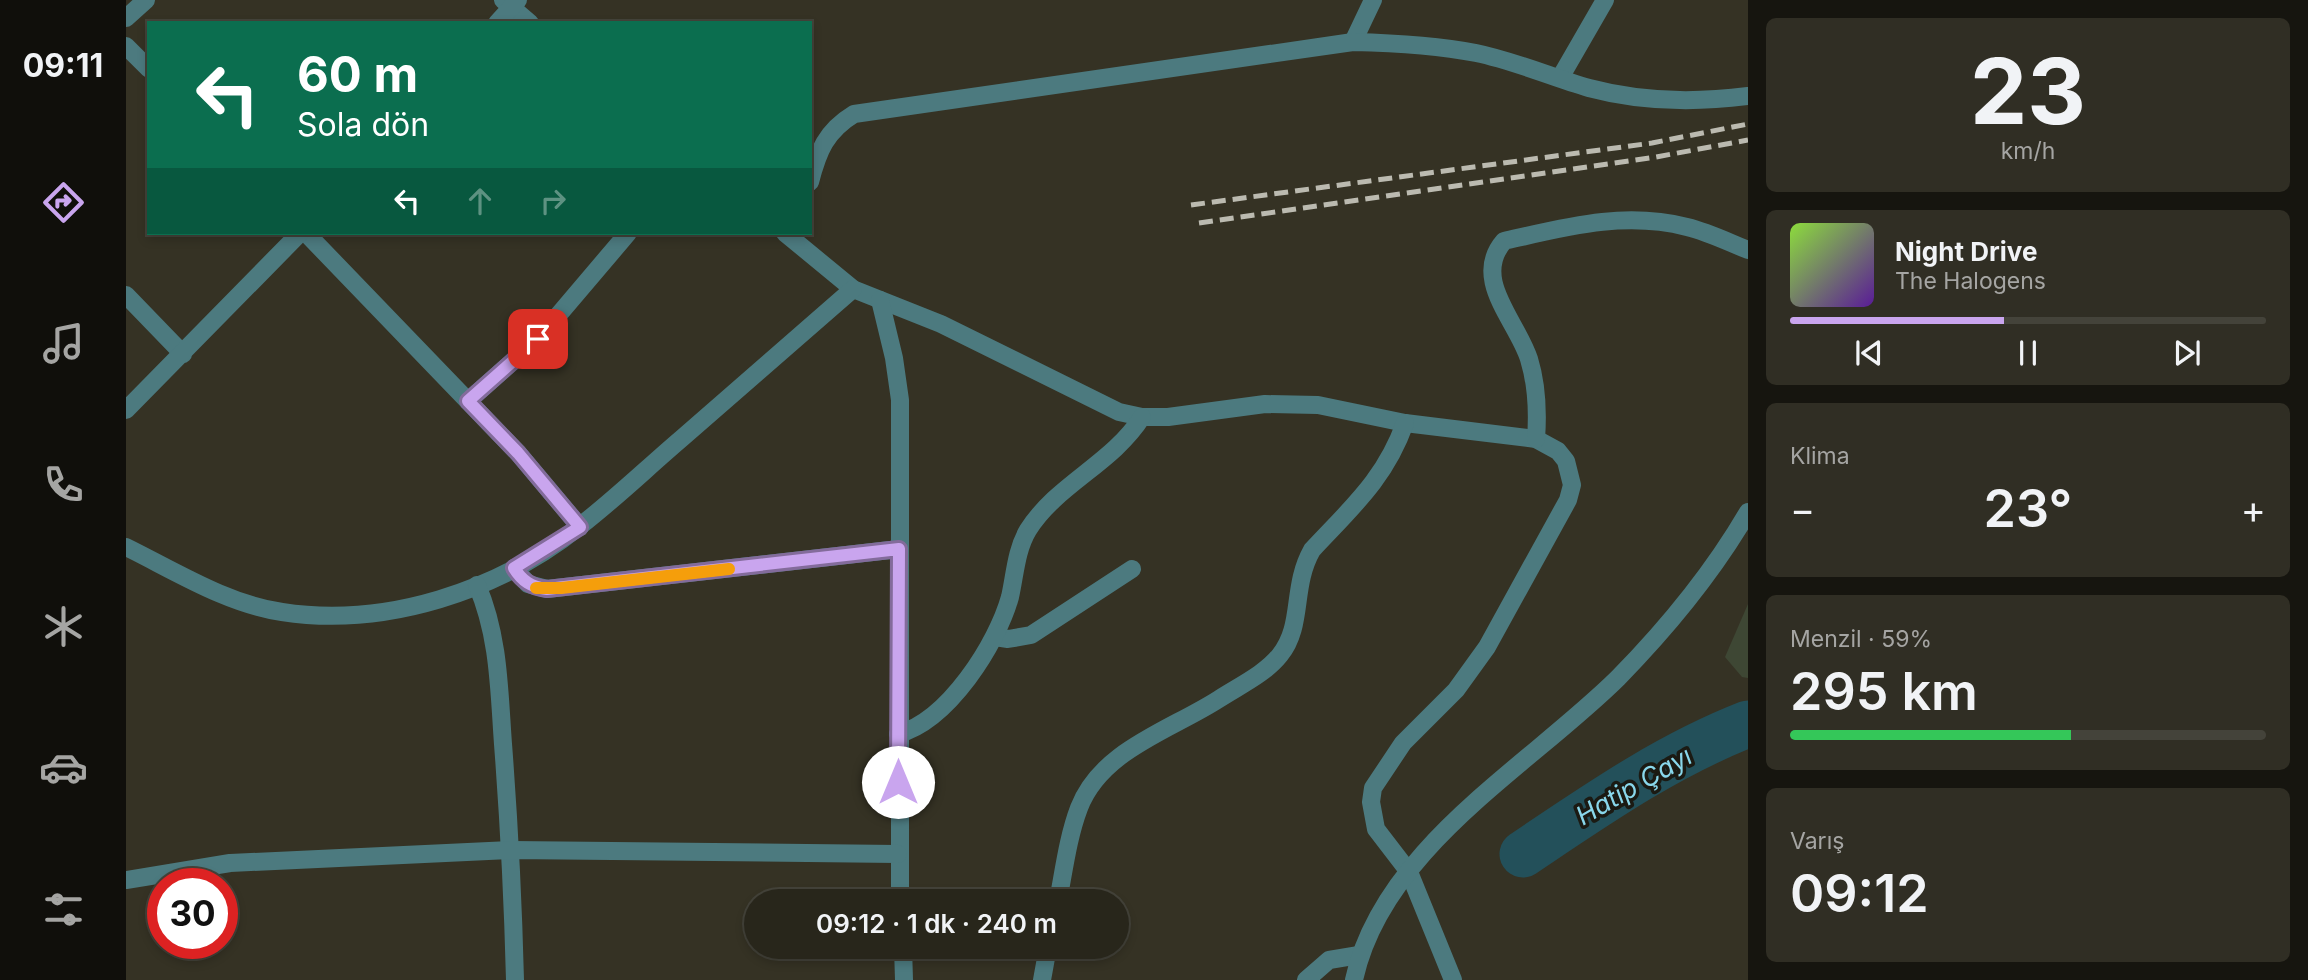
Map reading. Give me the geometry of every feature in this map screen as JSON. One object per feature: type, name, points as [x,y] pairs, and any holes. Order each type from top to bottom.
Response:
[{"type":"street","points":[[126,18],[146,0]]},
{"type":"street","points":[[1353,43],[1373,0]]},
{"type":"street","points":[[1560,78],[1605,0]]},
{"type":"street","points":[[498,21],[511,2],[528,21]]},
{"type":"street","points":[[812,176],[825,138],[837,124],[854,114],[1353,43],[1406,44],[1478,53],[1642,99],[1696,101],[1748,96]]},
{"type":"street","points":[[126,46],[147,67]]},
{"type":"street","points":[[1536,439],[1536,395],[1529,357],[1492,281],[1492,263],[1504,241],[1576,224],[1639,219],[1690,227],[1748,250]]},
{"type":"street","points":[[126,410],[298,235]]},
{"type":"street","points":[[308,235],[518,453],[580,527]]},
{"type":"street","points":[[468,401],[538,339],[626,235]]},
{"type":"street","points":[[787,235],[853,289],[942,324],[1119,412],[1142,417],[1290,403],[1405,423],[1536,439],[1558,451],[1566,461],[1572,485],[1568,499],[1472,670],[1403,743],[1373,788],[1370,802],[1376,829],[1409,872],[1453,980]]},
{"type":"street","points":[[126,547],[224,596],[280,612],[336,617],[376,614],[478,585],[514,568],[580,527],[853,289]]},
{"type":"street","points":[[126,295],[183,354]]},
{"type":"street","points":[[880,300],[894,358],[900,400],[900,889]]},
{"type":"street","points":[[898,734],[921,725],[947,700],[967,679],[995,637],[1010,596],[1019,550],[1035,519],[1116,451],[1142,417]]},
{"type":"street","points":[[1060,889],[1074,822],[1088,789],[1117,757],[1186,720],[1279,657],[1296,622],[1297,592],[1305,563],[1312,550],[1377,481],[1397,446],[1405,423]]},
{"type":"street","points":[[1354,980],[1359,955],[1391,893],[1444,832],[1618,678],[1718,563],[1748,512]]},
{"type":"street","points":[[514,568],[528,584],[547,589],[899,549]]},
{"type":"street","points":[[995,637],[1008,639],[1031,635],[1132,569]]},
{"type":"street","points":[[478,585],[490,618],[497,652],[511,850],[515,980]]},
{"type":"street","points":[[126,880],[230,863],[511,850],[898,853]]},
{"type":"street","points":[[1306,980],[1329,960],[1359,955]]},
{"type":"street","points":[[903,959],[904,980]]},
{"type":"street","points":[[1042,980],[1046,959]]},
{"type":"green space","points":[[1748,604],[1748,678],[1742,677],[1725,657]]},
{"type":"waterway","name":"Hatip Çayı","points":[[1523,854],[1660,766],[1748,724]]},
{"type":"railway","points":[[1191,205],[1652,143],[1748,124]]},
{"type":"railway","points":[[1199,223],[1656,157],[1748,140]]},
{"type":"slow traffic","points":[[536,588],[561,588],[729,569]]},
{"type":"route","points":[[538,339],[468,401],[518,453],[580,527],[514,568],[520,578],[537,588],[547,589],[899,549],[898,782]]}]
